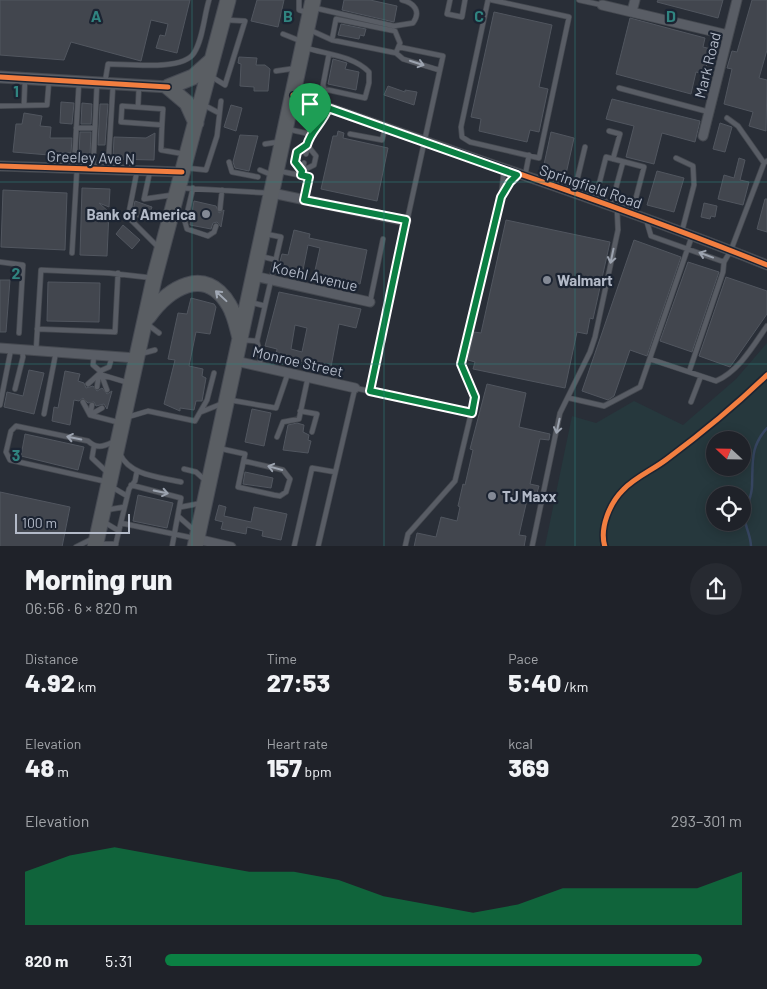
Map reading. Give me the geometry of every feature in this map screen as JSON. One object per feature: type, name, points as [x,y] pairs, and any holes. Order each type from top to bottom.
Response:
[{"type":"highway","points":[[96,542],[154,278],[161,250],[182,190],[184,165],[228,0]]},
{"type":"highway","points":[[197,540],[276,174],[306,20]]},
{"type":"highway","points":[[168,87],[193,78],[213,59]]},
{"type":"highway","points":[[168,87],[187,103],[196,123]]},
{"type":"highway","points":[[144,322],[160,301],[173,290],[183,285],[199,284],[212,289],[225,299],[231,309],[241,339]]},
{"type":"street","points":[[632,11],[635,0]]},
{"type":"street","name":"Mark Road","points":[[704,136],[737,0]]},
{"type":"street","points":[[602,5],[728,35]]},
{"type":"street","points":[[0,81],[0,77],[168,87]]},
{"type":"street","name":"Springfield Road","points":[[292,95],[385,129],[646,218],[767,265]]},
{"type":"street","name":"Greeley Ave N","points":[[0,166],[150,171],[184,165]]},
{"type":"street","points":[[272,193],[406,220]]},
{"type":"street","name":"Koehl Avenue","points":[[254,276],[370,302]]},
{"type":"street","points":[[0,348],[94,355],[137,356]]},
{"type":"street","name":"Monroe Street","points":[[236,361],[355,388]]},
{"type":"street","points":[[197,540],[231,546]]},
{"type":"lane","points":[[93,169],[95,128],[108,64],[176,64],[188,61],[195,51],[208,0]]},
{"type":"lane","points":[[283,34],[306,20],[400,26],[413,23],[417,15],[413,5],[402,0]]},
{"type":"lane","points":[[450,0],[447,14],[462,18],[465,0]]},
{"type":"lane","points":[[488,0],[461,132],[462,137],[470,142],[539,158],[568,17],[492,0]]},
{"type":"lane","points":[[579,0],[602,5]]},
{"type":"lane","points":[[332,40],[336,19],[395,31],[400,43],[396,53]]},
{"type":"lane","points":[[209,74],[226,85],[245,21],[223,20]]},
{"type":"lane","points":[[306,20],[332,40],[396,53],[403,59],[439,70]]},
{"type":"lane","points":[[306,20],[329,54],[350,60],[369,72],[366,96],[361,99],[324,89],[323,85],[329,54]]},
{"type":"lane","points":[[370,391],[443,56],[399,47]]},
{"type":"lane","points":[[276,70],[298,68]]},
{"type":"lane","points":[[24,105],[25,78]]},
{"type":"lane","points":[[0,106],[47,105],[49,80]]},
{"type":"lane","points":[[72,253],[79,81]]},
{"type":"lane","points":[[105,83],[108,170]]},
{"type":"lane","points":[[138,107],[139,85]]},
{"type":"lane","points":[[619,88],[709,112]]},
{"type":"lane","points":[[162,125],[120,122],[122,106],[164,109],[161,150],[184,165],[206,170],[217,136],[221,101]]},
{"type":"lane","points":[[201,103],[219,113]]},
{"type":"lane","points":[[306,154],[310,134],[325,118],[328,108]]},
{"type":"lane","points":[[689,372],[723,272],[724,262],[731,250],[766,162],[734,121],[727,118]]},
{"type":"lane","points":[[76,128],[95,128]]},
{"type":"lane","points":[[350,134],[382,140],[385,129]]},
{"type":"lane","points":[[609,131],[620,134],[613,159]]},
{"type":"lane","points":[[265,144],[284,135],[310,134]]},
{"type":"lane","points":[[304,200],[309,177],[302,173],[295,162],[297,152],[307,145]]},
{"type":"lane","points":[[260,170],[276,174],[302,173],[314,165],[316,156],[307,145]]},
{"type":"lane","points":[[574,193],[585,147]]},
{"type":"lane","points":[[501,197],[510,182],[521,176],[529,155]]},
{"type":"lane","points":[[595,200],[606,158],[644,167],[632,213]]},
{"type":"lane","points":[[676,158],[694,166],[694,185],[682,231]]},
{"type":"lane","points":[[229,162],[232,172],[258,177]]},
{"type":"lane","points":[[532,546],[560,413],[569,398],[595,337],[618,230],[614,207],[623,162]]},
{"type":"lane","points":[[302,173],[304,163]]},
{"type":"lane","points":[[405,546],[408,534],[455,481],[475,397],[461,364],[501,197],[504,170]]},
{"type":"lane","points":[[138,171],[128,217],[161,250]]},
{"type":"lane","points":[[150,171],[144,199],[182,190],[272,193]]},
{"type":"lane","points":[[182,190],[187,229],[208,236],[214,232],[216,226]]},
{"type":"lane","points":[[220,209],[222,190]]},
{"type":"lane","points":[[646,218],[651,236],[724,262]]},
{"type":"lane","points":[[260,366],[260,353],[257,341],[281,237],[263,234]]},
{"type":"lane","points":[[569,398],[599,407],[610,405],[640,387],[692,236]]},
{"type":"lane","points":[[370,302],[383,239]]},
{"type":"lane","points":[[258,256],[276,260]]},
{"type":"lane","points":[[0,262],[23,265],[19,333]]},
{"type":"lane","points":[[36,351],[41,270],[118,273],[154,278]]},
{"type":"lane","points":[[37,329],[115,332],[118,273]]},
{"type":"lane","points":[[249,302],[264,306]]},
{"type":"lane","points":[[144,322],[159,333]]},
{"type":"lane","points":[[650,358],[716,381],[729,374],[767,326]]},
{"type":"lane","points":[[241,339],[257,341]]},
{"type":"lane","points":[[0,405],[11,349]]},
{"type":"lane","points":[[15,389],[24,358],[22,350]]},
{"type":"lane","points":[[137,356],[156,350]]},
{"type":"lane","points":[[44,414],[56,352]]},
{"type":"lane","points":[[94,355],[93,365],[100,372],[107,390]]},
{"type":"lane","points":[[88,384],[100,372],[109,367],[113,356]]},
{"type":"lane","points":[[100,372],[131,383]]},
{"type":"lane","points":[[97,387],[100,372]]},
{"type":"lane","points":[[83,402],[90,415],[122,422],[138,412],[151,411],[195,421],[208,396],[214,373]]},
{"type":"lane","points":[[201,412],[218,406],[227,400],[276,408],[288,373]]},
{"type":"lane","points":[[691,402],[701,376]]},
{"type":"lane","points":[[277,437],[283,422],[298,420],[308,377]]},
{"type":"lane","points":[[318,546],[355,388],[472,413]]},
{"type":"lane","points":[[90,415],[92,405]]},
{"type":"lane","points":[[90,415],[102,408]]},
{"type":"lane","points":[[300,410],[316,414],[312,432]]},
{"type":"lane","points":[[109,482],[8,458],[6,452],[11,431],[16,426],[88,441],[94,446],[101,448],[118,443],[125,463],[137,471],[181,482]]},
{"type":"lane","points":[[94,446],[92,458],[109,482],[127,496]]},
{"type":"lane","points":[[217,448],[245,454],[238,487],[280,496],[286,492],[290,479],[282,470],[244,461]]},
{"type":"lane","points":[[294,546],[312,468],[335,472]]},
{"type":"lane","points":[[184,469],[196,472],[209,484]]},
{"type":"lane","points":[[76,546],[96,542],[115,545],[127,496],[137,471]]},
{"type":"lane","points":[[132,485],[179,497],[182,501],[172,546]]},
{"type":"lane","points":[[181,507],[205,503]]},
{"type":"lane","points":[[119,531],[102,514],[124,507]]},
{"type":"lane","points":[[179,517],[197,540]]},
{"type":"lane","points":[[121,523],[197,540]]},
{"type":"shaded area","points":[[767,343],[767,546],[545,546],[572,416],[596,423],[634,401],[683,425],[736,379]]},
{"type":"building","points":[[0,0],[190,0],[177,53],[156,48],[160,35],[165,36],[168,24],[151,20],[141,61],[71,42],[64,60],[0,55]]},
{"type":"building","points":[[257,0],[284,0],[278,27],[251,21]]},
{"type":"building","points":[[344,0],[370,0],[397,6],[394,22],[342,10]]},
{"type":"building","points":[[658,0],[723,0],[718,18],[657,2]]},
{"type":"building","points":[[752,0],[767,0],[767,50],[759,78],[767,80],[766,131],[749,126],[753,112],[724,104],[732,69],[727,68],[732,51],[737,52]]},
{"type":"building","points":[[494,12],[552,25],[539,87],[548,89],[539,132],[530,130],[527,142],[479,131],[481,119],[471,117]]},
{"type":"building","points":[[630,18],[705,38],[703,47],[711,49],[704,74],[696,72],[691,94],[616,74]]},
{"type":"building","points":[[341,24],[366,29],[364,36],[360,35],[359,39],[338,35]]},
{"type":"building","points":[[239,57],[257,58],[256,65],[265,65],[270,69],[268,91],[254,91],[254,87],[240,86],[241,64],[238,63]]},
{"type":"building","points":[[333,59],[347,63],[345,69],[359,72],[356,90],[328,84]]},
{"type":"building","points":[[388,86],[405,92],[405,90],[417,92],[414,105],[384,95]]},
{"type":"building","points":[[612,99],[700,121],[695,142],[662,133],[654,164],[626,157],[634,126],[606,119]]},
{"type":"building","points":[[61,102],[74,103],[72,124],[60,123]]},
{"type":"building","points":[[82,103],[92,104],[91,124],[81,124]]},
{"type":"building","points":[[100,104],[108,104],[105,145],[98,145]]},
{"type":"building","points":[[231,105],[242,108],[236,131],[224,127]]},
{"type":"building","points":[[24,113],[42,116],[40,126],[51,127],[50,138],[72,138],[71,153],[49,152],[49,155],[13,152],[16,124],[22,124]]},
{"type":"building","points":[[720,123],[732,127],[725,152],[713,149]]},
{"type":"building","points":[[338,131],[344,133],[343,138],[388,148],[377,201],[321,189],[333,136],[337,136]]},
{"type":"building","points":[[80,132],[91,132],[90,155],[79,154]]},
{"type":"building","points":[[551,132],[574,138],[566,174],[543,169]]},
{"type":"building","points":[[155,133],[154,160],[113,159],[114,137],[146,138]]},
{"type":"building","points":[[240,135],[258,136],[249,171],[235,168],[233,162]]},
{"type":"building","points":[[739,158],[745,160],[740,180],[749,182],[743,205],[718,199],[724,175],[734,178]]},
{"type":"building","points":[[657,171],[684,178],[674,212],[647,205]]},
{"type":"building","points":[[82,188],[110,189],[109,207],[99,203],[109,212],[107,256],[80,255]]},
{"type":"building","points":[[3,190],[67,193],[65,250],[1,247]]},
{"type":"building","points":[[765,199],[767,199],[767,232],[757,229]]},
{"type":"building","points":[[135,201],[152,207],[147,220],[132,215]]},
{"type":"building","name":"Bank of America","points":[[194,201],[216,206],[219,213],[224,210],[221,227],[217,222],[213,223],[211,229],[190,225]]},
{"type":"building","points":[[704,203],[717,206],[715,217],[711,216],[710,219],[701,217]]},
{"type":"building","name":"Walmart","points":[[506,220],[610,242],[593,319],[590,318],[587,334],[577,332],[565,388],[473,369],[475,362],[468,360],[474,332],[481,333]]},
{"type":"building","points":[[123,225],[140,240],[132,249],[116,234]]},
{"type":"building","points":[[294,230],[310,234],[309,238],[367,250],[360,284],[314,275],[320,248],[308,245],[302,275],[278,269],[282,254],[288,255]]},
{"type":"building","points":[[634,240],[681,257],[647,356],[630,350],[614,396],[608,400],[582,391]]},
{"type":"building","points":[[688,262],[719,272],[692,352],[660,341]]},
{"type":"building","points":[[726,277],[767,291],[767,314],[730,367],[699,356]]},
{"type":"building","points":[[0,280],[10,280],[6,332],[0,332]]},
{"type":"building","points":[[48,282],[100,283],[99,322],[47,321]]},
{"type":"building","points":[[279,292],[361,309],[356,328],[339,324],[331,367],[276,356],[277,349],[265,346]],"holes":[[[295,325],[307,328],[302,352],[291,349]]]},
{"type":"building","points":[[191,298],[214,304],[216,307],[210,334],[196,332],[189,366],[203,369],[202,376],[206,378],[202,401],[196,401],[194,410],[180,408],[180,411],[164,404],[175,360],[168,359],[178,313],[187,314]]},
{"type":"building","points":[[29,370],[44,373],[34,414],[4,407],[7,392],[23,396]]},
{"type":"building","points":[[65,371],[80,374],[78,381],[84,383],[86,388],[93,386],[97,391],[102,388],[107,394],[112,391],[107,409],[104,404],[96,406],[94,402],[88,403],[83,398],[79,401],[74,400],[70,425],[52,421],[54,407],[58,408]]},
{"type":"building","points":[[487,384],[526,393],[519,427],[550,434],[549,440],[540,439],[530,484],[539,486],[537,493],[529,491],[519,535],[526,536],[524,546],[414,546],[417,533],[436,537],[441,517],[457,521],[460,507],[458,506],[473,450],[470,449]]},
{"type":"building","points":[[252,409],[271,413],[264,446],[245,442]]},
{"type":"building","points":[[297,423],[304,425],[303,432],[309,435],[308,440],[311,441],[308,453],[283,450],[288,425]]},
{"type":"building","points":[[25,434],[84,447],[78,470],[21,456]]},
{"type":"building","points":[[245,472],[273,478],[271,488],[243,484]]},
{"type":"building","points":[[0,492],[70,507],[62,546],[0,546]]},
{"type":"building","points":[[138,495],[173,503],[167,528],[133,521]]},
{"type":"building","points":[[219,505],[226,507],[224,516],[251,522],[254,507],[287,514],[281,540],[262,536],[263,531],[247,527],[246,534],[221,529],[223,522],[215,520]]},
{"type":"waterway","points":[[751,546],[745,516],[752,490],[755,448],[767,428]]},
{"type":"cycle path","points":[[0,77],[168,87]]},
{"type":"cycle path","points":[[293,95],[649,220],[767,265]]},
{"type":"cycle path","points":[[0,166],[182,172]]},
{"type":"cycle path","points":[[605,546],[603,532],[607,516],[618,495],[633,481],[667,459],[706,429],[767,375]]},
{"type":"place","name":"Bank of America","points":[[206,214]]},
{"type":"place","name":"Walmart","points":[[547,280]]},
{"type":"place","name":"TJ Maxx","points":[[492,496]]},
{"type":"route","points":[[328,108],[517,175],[510,182],[501,197],[461,364],[475,397],[472,413],[370,391],[406,220],[304,200],[309,177],[301,175],[302,171],[295,162],[297,152],[307,145],[310,134],[325,118],[328,108]]}]
